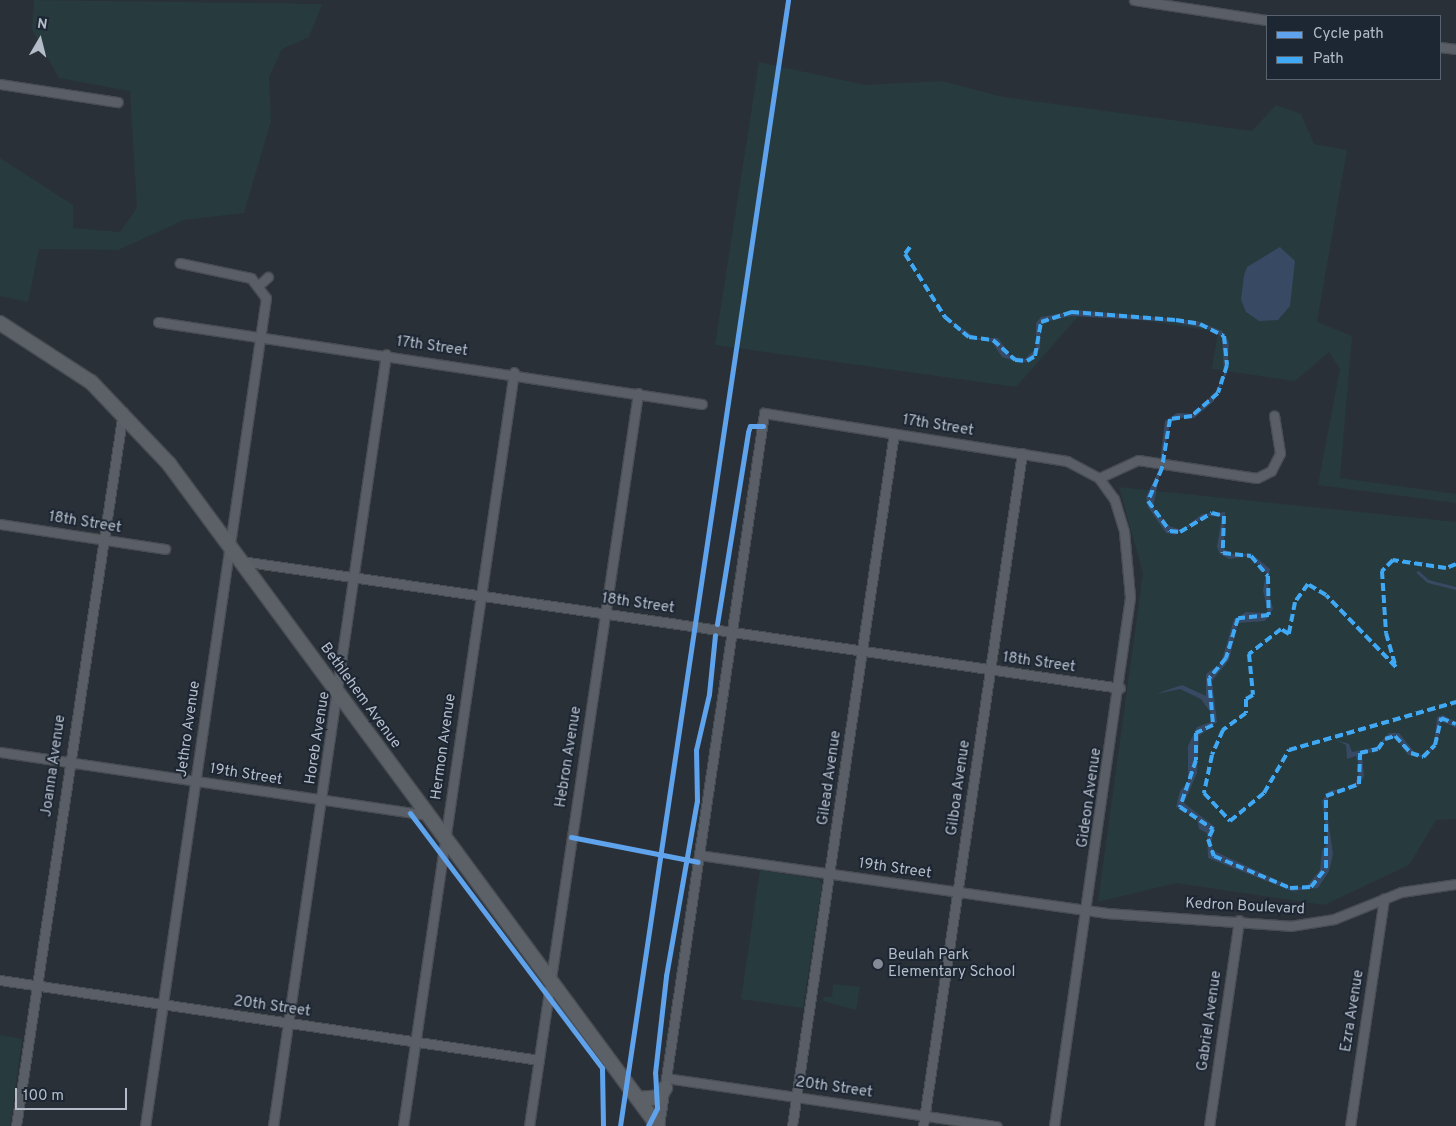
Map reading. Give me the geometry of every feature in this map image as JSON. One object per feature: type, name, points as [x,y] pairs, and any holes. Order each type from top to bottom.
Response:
[{"type":"main road","name":"Bethlehem Avenue","points":[[0,323],[51,353],[123,412],[169,464],[658,1126]]},
{"type":"main road","points":[[638,1099],[659,1097],[666,1083]]},
{"type":"street","points":[[1134,0],[1266,20]]},
{"type":"street","points":[[1441,47],[1456,49]]},
{"type":"street","points":[[0,84],[118,102]]},
{"type":"street","points":[[180,263],[240,274],[259,285],[268,278]]},
{"type":"street","name":"Jethro Avenue","points":[[145,1126],[266,298],[259,285]]},
{"type":"street","name":"17th Street","points":[[158,322],[514,372],[702,404]]},
{"type":"street","name":"Horeb Avenue","points":[[273,1126],[339,696],[386,354]]},
{"type":"street","name":"Hermon Avenue","points":[[403,1126],[514,372]]},
{"type":"street","name":"Hebron Avenue","points":[[529,1126],[638,393]]},
{"type":"street","name":"Joanna Avenue","points":[[16,1126],[101,539],[123,412]]},
{"type":"street","name":"17th Street","points":[[733,632],[764,413],[1077,463],[1099,478]]},
{"type":"street","points":[[1099,478],[1138,460],[1256,478],[1271,470],[1280,453],[1274,415]]},
{"type":"street","name":"Gilead Avenue","points":[[792,1126],[894,433]]},
{"type":"street","name":"Gilboa Avenue","points":[[923,1126],[1022,453]]},
{"type":"street","name":"Gideon Avenue","points":[[1054,1126],[1120,688],[1130,597],[1129,559],[1114,500],[1099,478]]},
{"type":"street","name":"18th Street","points":[[0,524],[165,549]]},
{"type":"street","name":"18th Street","points":[[241,561],[1120,688]]},
{"type":"street","points":[[658,1126],[733,632]]},
{"type":"street","name":"19th Street","points":[[0,752],[322,801],[428,815]]},
{"type":"street","name":"19th Street","points":[[699,855],[1087,910]]},
{"type":"street","name":"Kedron Boulevard","points":[[1087,910],[1309,925],[1401,892],[1456,884]]},
{"type":"street","name":"Ezra Avenue","points":[[1350,1126],[1384,899]]},
{"type":"street","name":"Gabriel Avenue","points":[[1208,1126],[1238,920]]},
{"type":"street","name":"20th Street","points":[[0,980],[539,1060]]},
{"type":"street","name":"20th Street","points":[[666,1083],[796,1097],[997,1126]]},
{"type":"green space","points":[[34,0],[322,4],[309,37],[282,49],[269,77],[271,121],[244,213],[184,220],[118,250],[39,249],[28,302],[0,296],[0,158],[73,205],[73,228],[120,232],[137,208],[130,91],[59,78],[32,30]]},
{"type":"green space","points":[[759,62],[865,85],[942,81],[1003,97],[1252,131],[1276,105],[1301,114],[1314,144],[1347,150],[1317,322],[1352,336],[1340,478],[1456,494],[1456,503],[1318,485],[1340,369],[1329,352],[1295,381],[1212,369],[1218,332],[1083,311],[1016,387],[715,345]]},
{"type":"green space","points":[[1119,487],[1456,522],[1456,819],[1436,820],[1409,865],[1324,905],[1176,883],[1098,902],[1143,573]]},
{"type":"green space","points":[[760,870],[818,879],[822,884],[803,1008],[741,999]]},
{"type":"green space","points":[[833,984],[860,987],[856,1010],[823,1001],[824,997],[832,997]]},
{"type":"green space","points":[[0,1035],[22,1039],[10,1126],[0,1126]]},
{"type":"water","points":[[1280,247],[1295,261],[1290,306],[1278,320],[1259,321],[1246,312],[1241,300],[1244,275],[1247,267]]},
{"type":"water","points":[[1078,310],[1197,321],[1222,331],[1229,342],[1227,373],[1214,401],[1194,418],[1175,418],[1170,424],[1153,507],[1169,526],[1182,530],[1202,514],[1225,512],[1224,549],[1235,555],[1251,553],[1270,569],[1268,590],[1273,609],[1265,621],[1238,623],[1229,660],[1212,681],[1217,722],[1199,736],[1197,773],[1184,803],[1215,827],[1211,844],[1214,851],[1292,887],[1306,887],[1320,870],[1322,850],[1328,843],[1322,801],[1329,791],[1340,789],[1329,797],[1326,805],[1333,854],[1329,871],[1318,888],[1293,891],[1304,896],[1208,858],[1207,833],[1199,829],[1197,819],[1176,807],[1180,791],[1188,782],[1188,746],[1197,727],[1211,722],[1211,713],[1201,699],[1180,689],[1156,694],[1182,685],[1206,696],[1206,674],[1221,663],[1234,619],[1246,612],[1268,613],[1263,590],[1266,573],[1249,556],[1229,559],[1220,554],[1217,547],[1222,517],[1208,516],[1175,535],[1166,533],[1148,507],[1146,497],[1159,470],[1165,421],[1177,413],[1194,414],[1216,391],[1224,374],[1222,337],[1208,329],[1174,322],[1071,316],[1041,323],[1040,348],[1033,360],[1021,363],[1002,357],[992,342],[965,337],[945,317],[977,338],[998,338],[1010,355],[1025,359],[1036,348],[1036,323],[1041,317]]},
{"type":"water","points":[[1443,715],[1456,722],[1456,728],[1441,721],[1438,742],[1426,758],[1408,755],[1396,738],[1385,740],[1379,751],[1362,754],[1364,776],[1359,786],[1344,790],[1355,784],[1360,768],[1356,756],[1347,759],[1346,745],[1336,740],[1349,744],[1352,752],[1376,747],[1389,733],[1399,733],[1416,754],[1423,755],[1434,744],[1437,717]]},
{"type":"waterway","points":[[1418,572],[1428,581],[1456,588]]},
{"type":"marked path","points":[[910,247],[905,254],[945,317],[969,337],[993,340],[1015,360],[1027,361],[1035,356],[1041,322],[1071,312],[1176,320],[1200,324],[1224,336],[1227,365],[1218,393],[1192,416],[1170,419],[1162,468],[1148,501],[1170,531],[1180,532],[1212,513],[1224,516],[1223,553],[1251,556],[1268,576],[1269,615],[1238,618],[1226,658],[1209,678],[1213,725],[1196,733],[1196,760],[1180,807],[1213,829],[1208,839],[1214,856],[1290,888],[1311,887],[1326,868],[1326,796],[1359,784],[1360,753],[1378,749],[1385,739],[1395,736],[1411,753],[1423,757],[1435,745],[1441,718],[1456,724]]},
{"type":"marked path","points":[[1456,564],[1446,568],[1393,560],[1382,571],[1386,633],[1396,667],[1326,595],[1308,584],[1295,602],[1289,634],[1281,629],[1249,654],[1253,695],[1246,699],[1246,713],[1223,730],[1212,755],[1204,793],[1230,821],[1264,793],[1289,750],[1456,702]]},
{"type":"cycle path","points":[[620,1126],[788,0]]},
{"type":"cycle path","points":[[717,624],[748,432],[750,426],[763,426]]},
{"type":"cycle path","points":[[648,1126],[657,1108],[655,1073],[666,976],[697,801],[696,750],[709,694],[715,635]]},
{"type":"cycle path","points":[[410,813],[602,1068],[603,1126]]},
{"type":"cycle path","points":[[571,837],[698,862]]},
{"type":"place","name":"Beulah Park Elementary School","points":[[878,964]]}]
